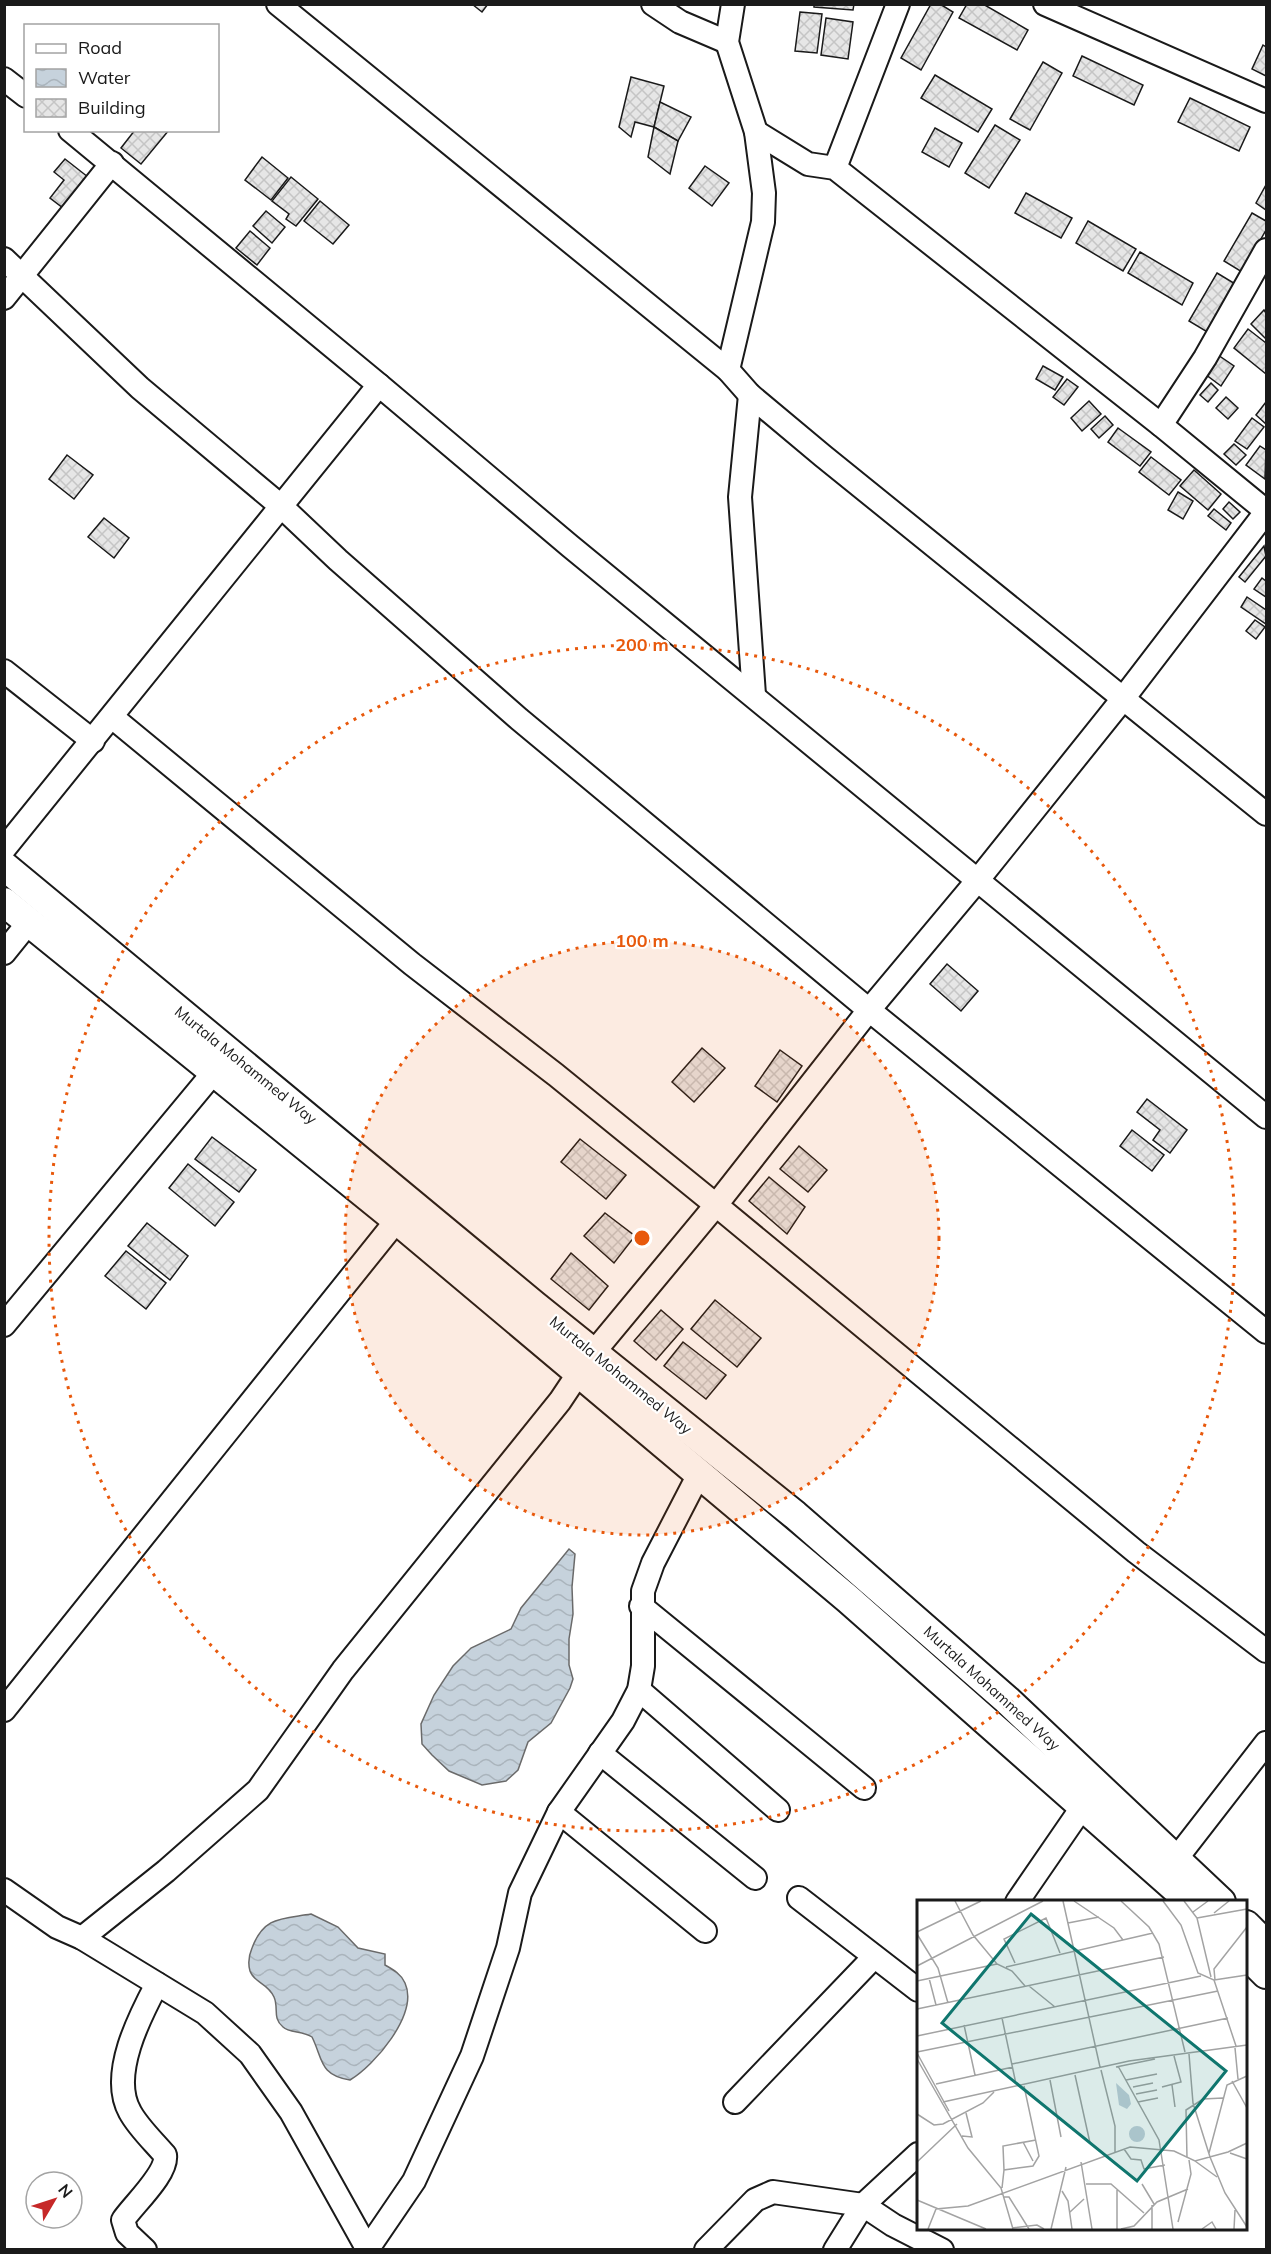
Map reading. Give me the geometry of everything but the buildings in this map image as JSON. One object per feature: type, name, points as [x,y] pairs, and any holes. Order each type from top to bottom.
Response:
[{"type":"main road","name":"Murtala Mohammed Way","points":[[4,866],[586,1363],[699,1474],[989,1721],[1188,1900]]},
{"type":"main road","name":"Murtala Mohammed Way","points":[[4,902],[397,1220],[586,1363],[795,1515],[1007,1700],[1219,1900]]},
{"type":"main road","points":[[1247,1927],[1266,1945]]},
{"type":"main road","points":[[1247,1956],[1266,1974]]},
{"type":"street","points":[[278,4],[728,370],[750,395],[1122,700],[1266,814]]},
{"type":"street","points":[[653,4],[680,22],[727,42]]},
{"type":"street","points":[[728,370],[763,222],[764,193],[756,132],[727,42],[734,4]]},
{"type":"street","points":[[836,168],[898,4]]},
{"type":"street","points":[[1045,4],[1266,101]]},
{"type":"street","points":[[4,79],[24,94]]},
{"type":"street","points":[[72,132],[570,546],[1266,1117]]},
{"type":"street","points":[[82,1938],[166,1871],[258,1790],[343,1670],[560,1401],[586,1363],[716,1205],[869,1010],[977,881],[1122,700],[1266,512],[1161,425],[836,168],[808,164],[756,132]]},
{"type":"street","points":[[4,298],[112,164]]},
{"type":"street","points":[[1161,425],[1205,358],[1266,250]]},
{"type":"street","points":[[4,258],[140,388],[282,507],[519,719],[869,1010],[1266,1332]]},
{"type":"street","points":[[4,849],[379,385]]},
{"type":"street","points":[[750,395],[740,497],[754,695]]},
{"type":"street","points":[[4,671],[93,741]]},
{"type":"street","points":[[112,717],[412,964],[556,1075],[716,1205],[1136,1552],[1266,1651]]},
{"type":"street","points":[[4,953],[29,922]]},
{"type":"street","points":[[4,1326],[214,1072]]},
{"type":"street","points":[[4,1710],[397,1220]]},
{"type":"street","points":[[4,1890],[57,1927],[82,1938],[205,2013],[250,2054],[291,2112],[368,2249],[414,2181],[472,2056],[508,1948],[520,1893],[559,1812],[623,1721],[639,1690],[643,1666],[641,1606],[643,1591],[653,1563],[699,1474]]},
{"type":"street","points":[[641,1606],[864,1788]]},
{"type":"street","points":[[639,1690],[778,1810]]},
{"type":"street","points":[[1176,1859],[1266,1743]]},
{"type":"street","points":[[600,1753],[755,1878]]},
{"type":"street","points":[[1018,1900],[1083,1806]]},
{"type":"street","points":[[559,1812],[705,1931]]},
{"type":"street","points":[[799,1898],[917,1989]]},
{"type":"street","points":[[735,2102],[874,1957]]},
{"type":"street","points":[[145,2250],[127,2233],[123,2220],[166,2162],[165,2155],[129,2110],[124,2091],[126,2061],[135,2026],[157,1984]]},
{"type":"street","points":[[835,2250],[863,2205],[917,2155]]},
{"type":"street","points":[[706,2250],[755,2200],[773,2192],[863,2205],[893,2225],[942,2250]]},
{"type":"water","points":[[569,1549],[575,1554],[572,1587],[573,1614],[569,1639],[569,1665],[573,1679],[570,1688],[551,1723],[528,1742],[518,1770],[506,1781],[482,1785],[449,1771],[422,1744],[421,1724],[434,1695],[453,1666],[471,1648],[511,1629],[521,1608]]},
{"type":"water","points":[[311,1914],[338,1927],[358,1948],[385,1954],[385,1965],[399,1975],[405,1983],[408,1995],[406,2009],[392,2038],[371,2063],[350,2080],[340,2078],[327,2070],[312,2037],[286,2029],[280,2024],[271,1992],[250,1971],[251,1951],[262,1930],[268,1924]]}]
